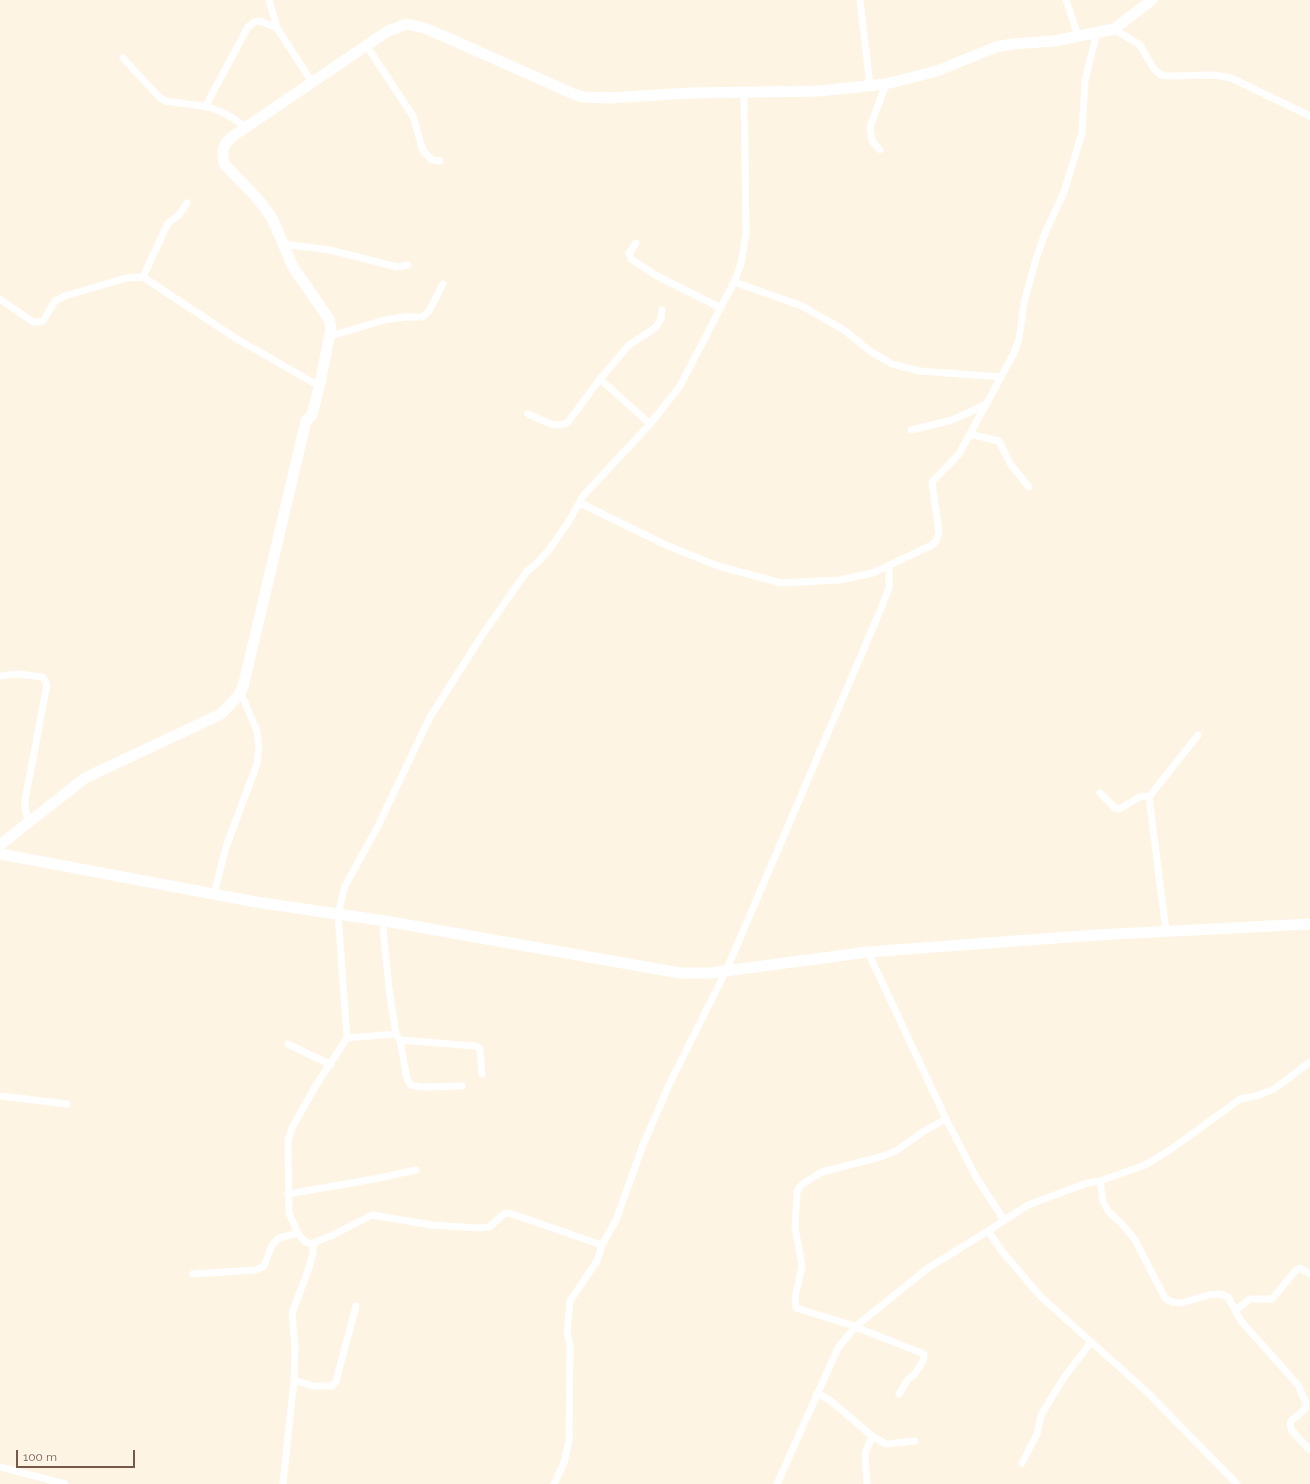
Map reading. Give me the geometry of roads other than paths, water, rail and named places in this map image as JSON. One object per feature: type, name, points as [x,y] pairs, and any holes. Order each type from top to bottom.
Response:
[{"type":"street","points":[[269,0],[277,28],[312,82]]},
{"type":"street","points":[[860,0],[870,86]]},
{"type":"street","points":[[1066,0],[1078,36]]},
{"type":"street","points":[[0,844],[85,778],[221,714],[230,705],[240,691],[306,422],[312,415],[331,336],[329,319],[293,267],[272,218],[258,200],[226,165],[223,157],[226,143],[246,127],[366,45],[388,31],[407,24],[424,28],[543,81],[584,97],[609,98],[698,93],[819,91],[886,84],[937,70],[996,47],[1078,36],[1114,29],[1152,0]]},
{"type":"street","points":[[205,107],[248,27],[254,22],[260,21],[277,28]]},
{"type":"street","points":[[1114,29],[1140,45],[1154,69],[1161,75],[1215,75],[1227,77],[1245,84],[1310,116]]},
{"type":"street","points":[[580,503],[666,545],[718,566],[781,583],[839,580],[873,573],[932,545],[936,541],[938,533],[932,482],[959,454],[1014,353],[1024,304],[1036,259],[1045,233],[1064,192],[1082,133],[1085,80],[1097,33]]},
{"type":"street","points":[[366,45],[413,116],[423,151],[432,160],[440,161]]},
{"type":"street","points":[[123,58],[165,100],[205,107],[226,114],[246,127]]},
{"type":"street","points":[[880,150],[872,140],[870,128],[886,84]]},
{"type":"street","points":[[602,1245],[509,1213],[504,1214],[489,1227],[478,1228],[431,1225],[372,1216],[313,1243],[304,1241],[298,1233],[289,1213],[288,1140],[292,1128],[315,1087],[331,1065],[347,1038],[338,914],[345,886],[377,828],[430,717],[483,634],[527,571],[549,550],[583,496],[650,424],[680,386],[734,282],[741,264],[746,233],[744,93]]},
{"type":"street","points":[[143,277],[168,223],[179,215],[187,203]]},
{"type":"street","points":[[636,243],[629,253],[632,259],[637,263],[657,276],[721,308]]},
{"type":"street","points":[[283,244],[330,250],[397,267],[408,265]]},
{"type":"street","points":[[0,299],[33,322],[39,322],[43,321],[55,301],[65,296],[126,278],[143,277],[242,342],[319,386]]},
{"type":"street","points":[[734,282],[802,306],[844,330],[870,351],[892,364],[920,372],[1001,377]]},
{"type":"street","points":[[331,336],[384,320],[405,317],[422,317],[429,311],[443,284]]},
{"type":"street","points":[[528,414],[550,424],[559,425],[568,422],[600,379],[629,345],[655,328],[661,319],[662,310]]},
{"type":"street","points":[[600,379],[650,424]]},
{"type":"street","points":[[912,430],[952,420],[987,404]]},
{"type":"street","points":[[969,434],[999,441],[1011,465],[1028,487]]},
{"type":"street","points":[[554,1484],[564,1463],[568,1441],[571,1386],[570,1347],[567,1332],[569,1306],[597,1261],[602,1245],[616,1220],[643,1146],[669,1085],[726,971],[880,611],[889,588],[889,566]]},
{"type":"street","points":[[0,676],[16,674],[43,677],[47,685],[25,800],[28,822]]},
{"type":"street","points":[[214,894],[226,847],[258,758],[259,747],[257,731],[240,691]]},
{"type":"street","points":[[1166,932],[1148,797],[1198,735]]},
{"type":"street","points":[[1100,793],[1114,808],[1119,809],[1142,796],[1148,797]]},
{"type":"street","points":[[0,854],[214,894],[385,921],[680,973],[710,973],[868,952],[1096,935],[1310,924]]},
{"type":"street","points":[[385,921],[383,928],[389,989],[407,1079],[411,1086],[462,1086]]},
{"type":"street","points":[[868,952],[946,1119],[976,1176],[1004,1220]]},
{"type":"street","points":[[347,1038],[398,1037],[476,1046],[480,1049],[482,1074]]},
{"type":"street","points":[[288,1044],[331,1065]]},
{"type":"street","points":[[777,1484],[838,1348],[855,1327],[928,1268],[1028,1204],[1087,1183],[1100,1181],[1145,1165],[1170,1150],[1240,1099],[1256,1096],[1274,1089],[1310,1062]]},
{"type":"street","points":[[0,1096],[66,1104]]},
{"type":"street","points":[[899,1394],[908,1379],[915,1374],[923,1361],[924,1354],[855,1327],[796,1308],[795,1298],[802,1266],[795,1227],[797,1192],[801,1185],[822,1172],[880,1157],[896,1151],[924,1131],[946,1119]]},
{"type":"street","points":[[288,1194],[374,1180],[416,1170]]},
{"type":"street","points":[[1100,1181],[1103,1202],[1109,1212],[1122,1224],[1135,1240],[1165,1298],[1172,1302],[1182,1303],[1208,1295],[1220,1294],[1228,1298],[1242,1321],[1298,1385],[1306,1403],[1305,1409],[1291,1421],[1290,1425],[1292,1432],[1310,1450]]},
{"type":"street","points":[[988,1231],[1001,1250],[1040,1296],[1146,1391],[1236,1484]]},
{"type":"street","points":[[193,1274],[256,1270],[264,1266],[272,1245],[279,1238],[298,1233]]},
{"type":"street","points":[[283,1484],[294,1380],[295,1346],[292,1313],[308,1271],[313,1253],[313,1243]]},
{"type":"street","points":[[1236,1310],[1250,1299],[1272,1299],[1297,1269],[1300,1268],[1310,1274]]},
{"type":"street","points":[[294,1380],[313,1386],[332,1386],[336,1381],[356,1306]]},
{"type":"street","points":[[1022,1463],[1036,1434],[1042,1415],[1063,1379],[1091,1342]]},
{"type":"street","points":[[817,1393],[831,1401],[872,1436],[890,1444],[915,1441]]},
{"type":"street","points":[[867,1484],[865,1454],[872,1436]]},
{"type":"street","points":[[0,1467],[64,1484]]}]
